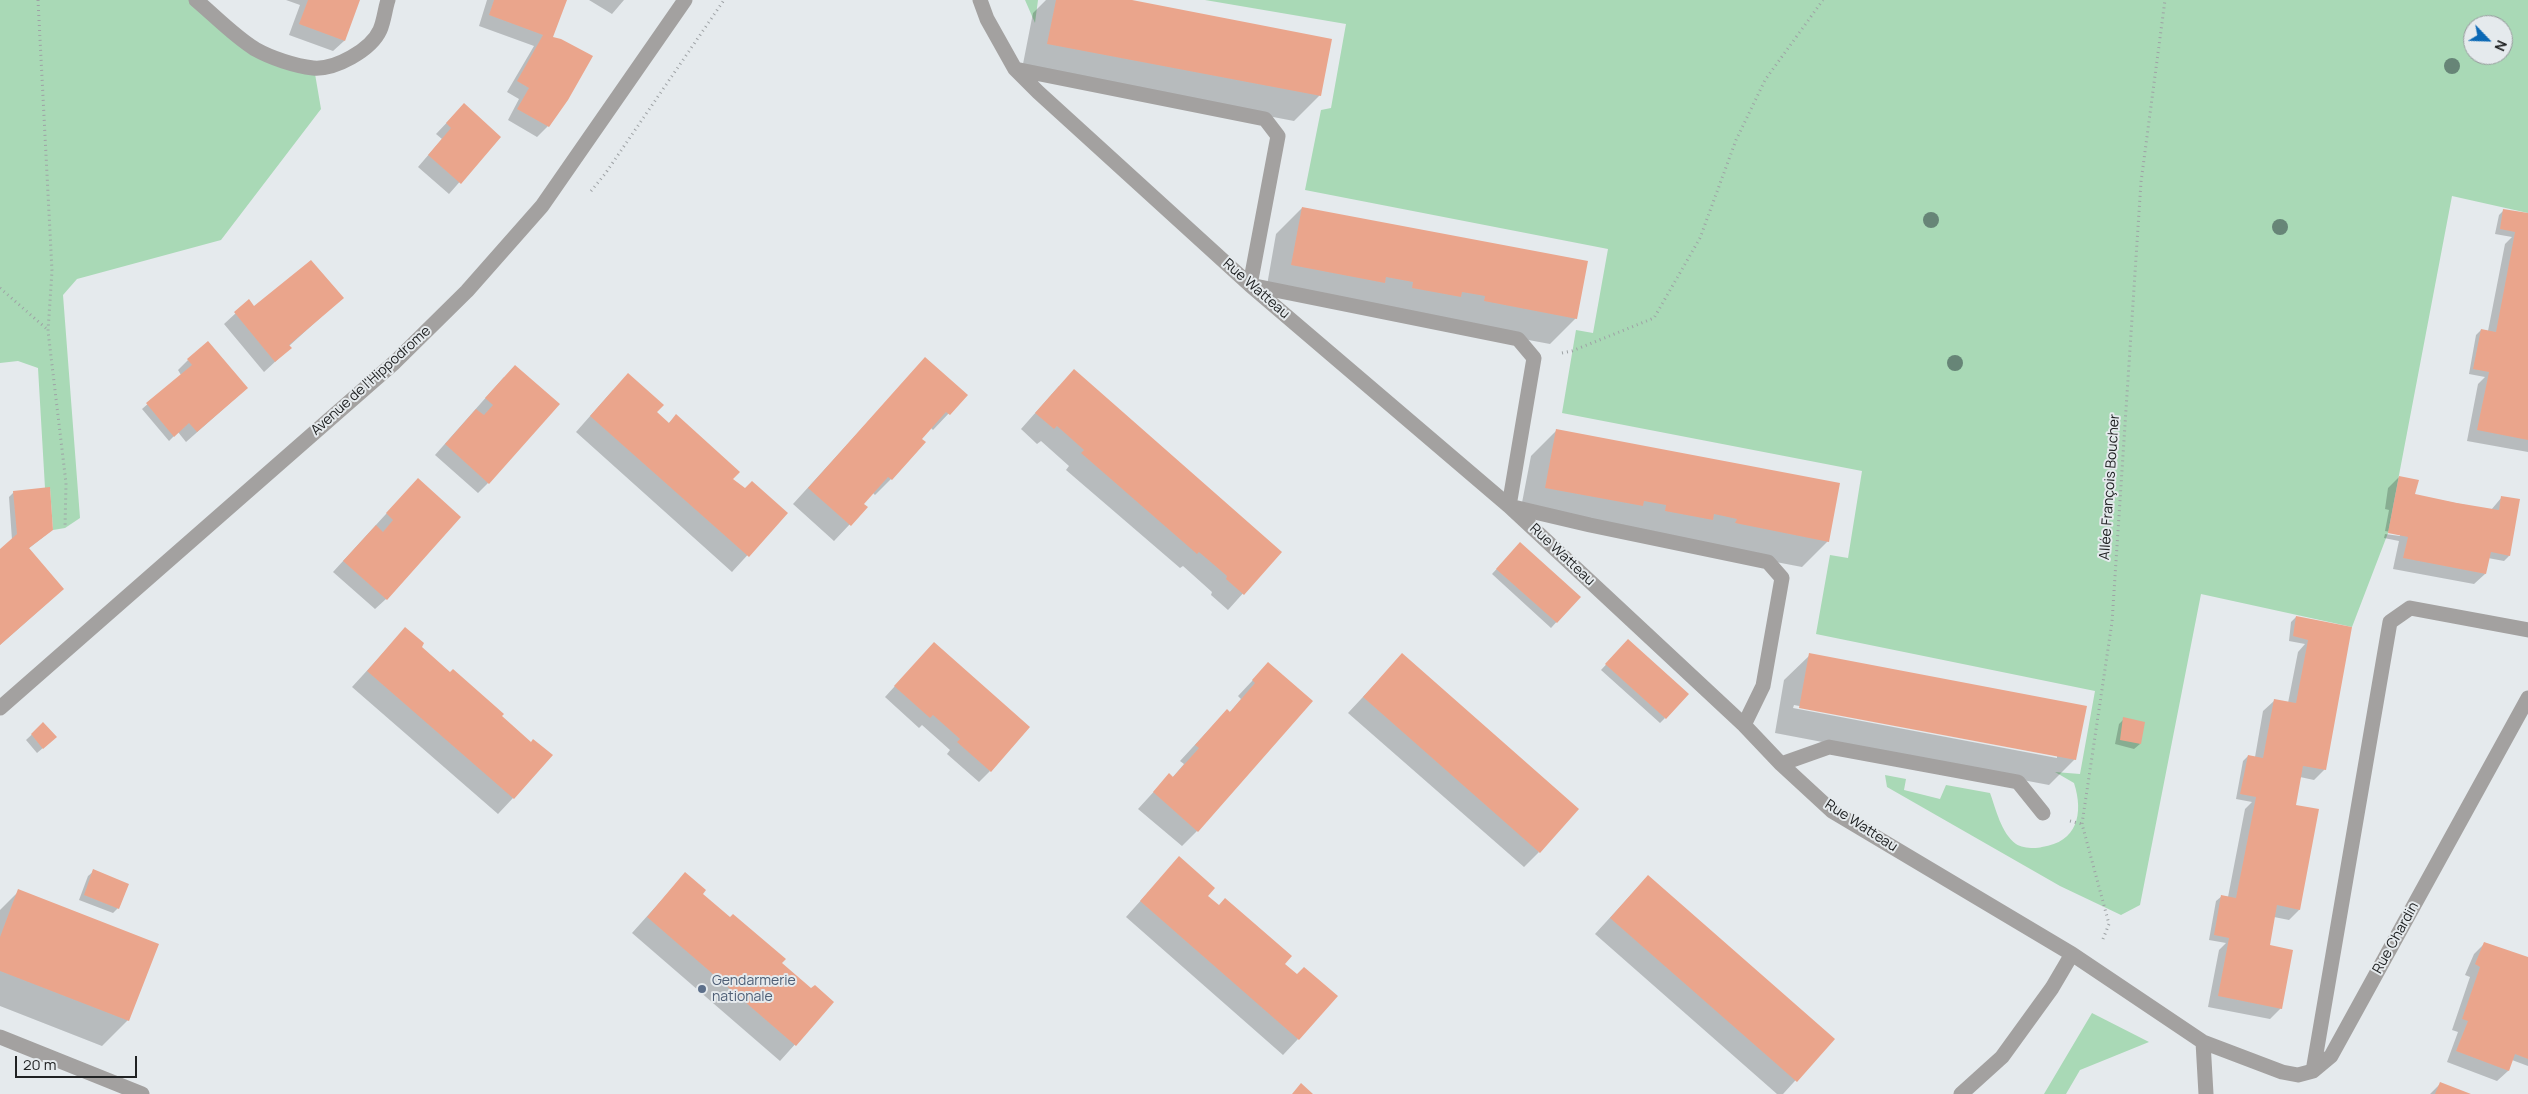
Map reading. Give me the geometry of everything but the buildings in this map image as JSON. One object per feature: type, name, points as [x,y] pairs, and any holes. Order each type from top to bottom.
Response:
[{"type":"street","points":[[196,0],[255,48],[281,60],[314,68],[334,64],[355,56],[367,47],[380,30],[388,0]]},
{"type":"street","name":"Avenue de l'Hippodrome","points":[[0,708],[395,362],[467,291],[542,206],[685,0]]},
{"type":"street","name":"Rue Watteau","points":[[980,0],[987,19],[1015,69],[1250,285],[1509,506],[1744,725],[1781,764],[1832,810],[2072,954],[2203,1042]]},
{"type":"street","points":[[1015,69],[1265,120],[1278,136],[1250,285],[1518,339],[1534,358],[1509,506],[1768,562],[1782,578],[1763,686],[1744,725]]},
{"type":"street","points":[[2206,1094],[2203,1042],[2282,1072],[2298,1075],[2313,1071],[2390,622],[2410,608],[2528,630]]},
{"type":"street","name":"Rue Chardin","points":[[2313,1071],[2331,1056],[2528,698]]},
{"type":"street","points":[[1781,764],[1829,747],[2009,780],[2018,782],[2043,813]]},
{"type":"street","points":[[1961,1094],[2002,1057],[2052,988],[2072,954]]},
{"type":"street","points":[[0,1037],[142,1094]]},
{"type":"path","points":[[38,0],[52,271],[48,330],[66,483],[65,528]]},
{"type":"path","points":[[1534,358],[1572,351],[1654,318],[1700,238],[1736,140],[1765,80],[1823,0]]},
{"type":"path","name":"Allée François Boucher","points":[[2093,968],[2109,924],[2082,824],[2112,622],[2142,182],[2164,0]]},
{"type":"path","points":[[0,288],[48,330]]},
{"type":"green space","points":[[0,0],[196,0],[255,49],[314,68],[321,109],[221,240],[77,279],[63,295],[80,518],[65,528],[53,530],[50,488],[45,488],[38,368],[18,361],[0,363]]},
{"type":"green space","points":[[1025,0],[1038,0],[1035,23]]},
{"type":"green space","points":[[1205,0],[2528,0],[2528,213],[2452,196],[2388,533],[2352,627],[2201,594],[2140,905],[2121,915],[2060,886],[1887,787],[1885,775],[1906,779],[1904,790],[1940,799],[1946,785],[1990,793],[2006,834],[2016,844],[2039,848],[2054,844],[2070,833],[2075,825],[2078,805],[2074,783],[2055,772],[2080,774],[2095,691],[1816,634],[1830,555],[1848,558],[1862,471],[1562,413],[1576,330],[1593,333],[1608,249],[1305,190],[1321,110],[1331,108],[1346,24]]},
{"type":"green space","points":[[2092,1013],[2149,1042],[2080,1070],[2066,1094],[2044,1094]]},
{"type":"place","name":"Gendarmerie nationale","points":[[702,989]]}]
